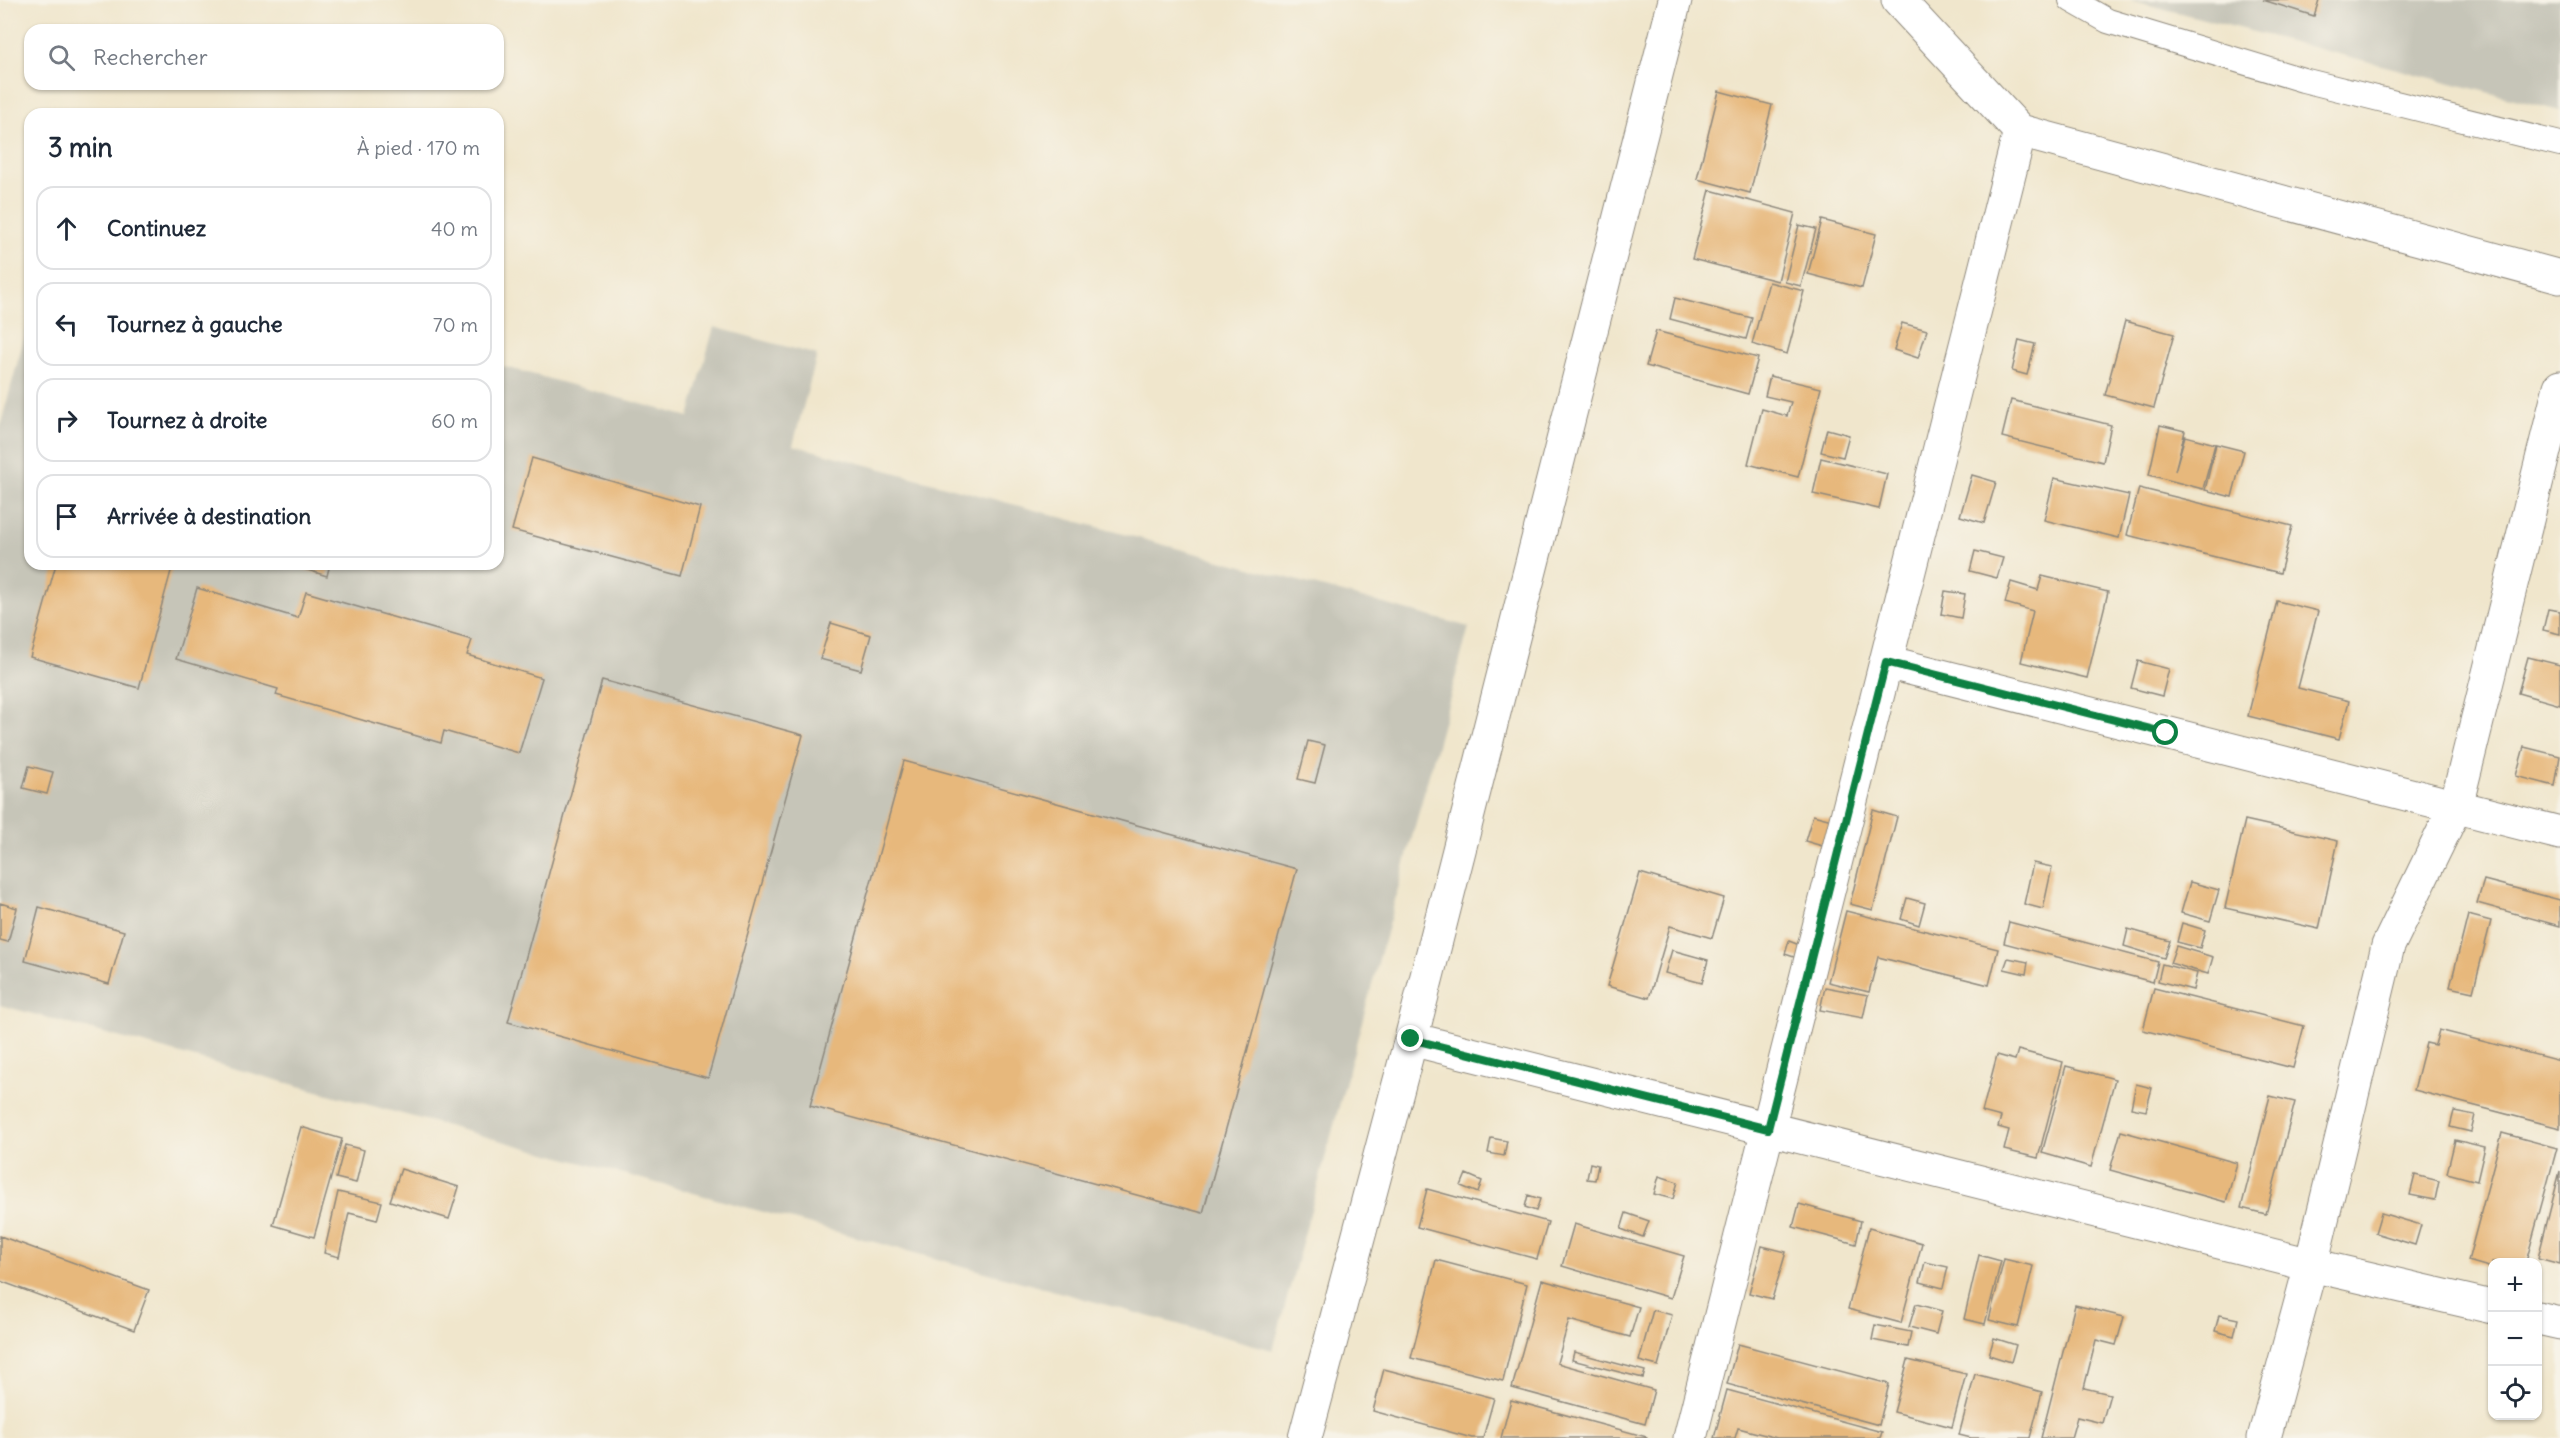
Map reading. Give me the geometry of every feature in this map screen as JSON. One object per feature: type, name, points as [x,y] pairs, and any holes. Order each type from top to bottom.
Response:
[{"type":"street","points":[[1305,1438],[1411,1039],[1675,0]]},
{"type":"street","points":[[1905,3],[2020,130],[2560,277]]},
{"type":"street","points":[[1690,1438],[2020,130]]},
{"type":"street","points":[[2264,1438],[2311,1265],[2388,946],[2456,806],[2560,387]]},
{"type":"street","points":[[1886,662],[2560,833]]},
{"type":"street","points":[[1411,1039],[2311,1265],[2488,1306]]},
{"type":"street","points":[[2542,1318],[2560,1323]]},
{"type":"lane","points":[[2071,0],[2108,21],[2303,80],[2560,144]]},
{"type":"shaded area","points":[[2130,0],[2560,0],[2560,111]]},
{"type":"shaded area","points":[[714,327],[817,355],[793,445],[1469,627],[1273,1350],[0,1005],[0,427],[24,338],[24,570],[504,570],[504,367],[689,417]]},
{"type":"building","points":[[2263,0],[2319,0],[2314,16]]},
{"type":"building","points":[[1719,91],[1772,105],[1750,193],[1697,179]]},
{"type":"building","points":[[1710,190],[1795,213],[1778,281],[1692,259]]},
{"type":"building","points":[[1822,220],[1876,234],[1862,288],[1808,274]]},
{"type":"building","points":[[1799,225],[1816,229],[1801,286],[1785,282]]},
{"type":"building","points":[[1769,282],[1804,291],[1787,354],[1752,344]]},
{"type":"building","points":[[1675,298],[1752,318],[1746,339],[1670,319]]},
{"type":"building","points":[[2125,321],[2174,334],[2154,408],[2105,395]]},
{"type":"building","points":[[1902,323],[1927,330],[1918,358],[1894,350]]},
{"type":"building","points":[[1656,331],[1758,358],[1748,394],[1646,366]]},
{"type":"building","points":[[2019,340],[2035,344],[2027,375],[2012,371]]},
{"type":"building","points":[[1770,376],[1821,388],[1798,477],[1748,464],[1762,409],[1787,416],[1791,402],[1765,396]]},
{"type":"building","points":[[2011,400],[2111,425],[2103,462],[2002,437]]},
{"type":"building","points":[[2160,425],[2185,431],[2175,471],[2185,436],[2215,444],[2203,489],[2149,475]]},
{"type":"building","points":[[1827,429],[1849,435],[1843,457],[1821,452]]},
{"type":"building","points":[[2216,444],[2244,451],[2232,497],[2205,490]]},
{"type":"building","points":[[532,458],[700,507],[682,576],[512,530]]},
{"type":"building","points":[[1821,458],[1887,474],[1879,509],[1813,494]]},
{"type":"building","points":[[1972,475],[1996,482],[1984,523],[1960,516]]},
{"type":"building","points":[[2054,478],[2129,495],[2119,538],[2044,520]]},
{"type":"building","points":[[2139,488],[2292,526],[2280,573],[2127,535]]},
{"type":"building","points":[[1975,551],[2003,558],[1997,578],[1970,571]]},
{"type":"building","points":[[54,570],[171,570],[139,688],[30,657]]},
{"type":"building","points":[[308,570],[328,570],[327,576]]},
{"type":"building","points":[[2042,576],[2108,592],[2087,678],[2021,662],[2033,611],[2005,603],[2011,582],[2038,590]]},
{"type":"building","points":[[197,588],[298,618],[306,592],[472,640],[467,655],[542,678],[519,753],[444,731],[441,743],[276,695],[278,689],[176,659]]},
{"type":"building","points":[[1945,591],[1965,594],[1961,618],[1941,614]]},
{"type":"building","points":[[2277,601],[2318,611],[2298,688],[2349,701],[2339,739],[2248,716]]},
{"type":"building","points":[[2548,609],[2560,611],[2560,634],[2543,630]]},
{"type":"building","points":[[831,623],[871,635],[861,670],[820,659]]},
{"type":"building","points":[[2528,657],[2560,665],[2560,705],[2518,693]]},
{"type":"building","points":[[2138,661],[2169,669],[2162,696],[2131,688]]},
{"type":"building","points":[[602,680],[803,735],[708,1078],[508,1022]]},
{"type":"building","points":[[1308,741],[1325,745],[1315,783],[1298,779]]},
{"type":"building","points":[[2524,747],[2560,756],[2555,786],[2516,776]]},
{"type":"building","points":[[904,761],[1297,869],[1203,1213],[810,1106]]},
{"type":"building","points":[[29,766],[53,772],[47,794],[23,788]]},
{"type":"building","points":[[1873,810],[1897,817],[1873,910],[1850,904]]},
{"type":"building","points":[[1813,815],[1843,823],[1836,850],[1805,841]]},
{"type":"building","points":[[2245,820],[2338,841],[2319,929],[2225,908]]},
{"type":"building","points":[[2033,863],[2052,867],[2043,909],[2024,904]]},
{"type":"building","points":[[1640,873],[1724,898],[1712,938],[1670,926],[1649,998],[1607,986]]},
{"type":"building","points":[[2484,880],[2560,900],[2560,926],[2477,903]]},
{"type":"building","points":[[2190,882],[2219,890],[2210,921],[2181,913]]},
{"type":"building","points":[[1907,898],[1925,903],[1919,925],[1901,919]]},
{"type":"building","points":[[0,903],[17,908],[8,942],[0,940]]},
{"type":"building","points":[[39,907],[124,931],[109,984],[25,961]]},
{"type":"building","points":[[1846,911],[1998,949],[1989,985],[1878,957],[1869,992],[1828,982]]},
{"type":"building","points":[[2468,915],[2491,921],[2473,992],[2450,987]]},
{"type":"building","points":[[2009,922],[2158,962],[2153,982],[2004,943]]},
{"type":"building","points":[[2182,923],[2205,930],[2200,948],[2177,942]]},
{"type":"building","points":[[2128,929],[2170,941],[2164,958],[2124,946]]},
{"type":"building","points":[[1789,941],[1807,948],[1803,960],[1785,954]]},
{"type":"building","points":[[2176,946],[2213,957],[2208,974],[2170,963]]},
{"type":"building","points":[[1672,950],[1708,960],[1702,983],[1665,973]]},
{"type":"building","points":[[2008,958],[2028,962],[2026,974],[2004,969]]},
{"type":"building","points":[[2162,964],[2197,973],[2193,990],[2158,981]]},
{"type":"building","points":[[1825,987],[1868,995],[1863,1018],[1820,1010]]},
{"type":"building","points":[[2154,988],[2304,1026],[2293,1068],[2143,1030]]},
{"type":"building","points":[[2439,1030],[2560,1061],[2560,1128],[2414,1090],[2426,1043],[2435,1045]]},
{"type":"building","points":[[2018,1050],[2063,1062],[2038,1158],[2004,1150],[2009,1130],[1998,1127],[2001,1117],[1982,1112],[1997,1055],[2015,1060]]},
{"type":"building","points":[[2066,1066],[2115,1079],[2091,1167],[2042,1153]]},
{"type":"building","points":[[2136,1084],[2152,1088],[2146,1111],[2131,1108]]},
{"type":"building","points":[[2270,1096],[2295,1102],[2266,1214],[2241,1208]]},
{"type":"building","points":[[2454,1111],[2475,1115],[2471,1132],[2450,1127]]},
{"type":"building","points":[[301,1127],[342,1139],[314,1237],[273,1225]]},
{"type":"building","points":[[2121,1131],[2237,1163],[2226,1202],[2110,1170]]},
{"type":"building","points":[[2502,1133],[2557,1148],[2527,1258],[2488,1258],[2488,1267],[2468,1261]]},
{"type":"building","points":[[1491,1138],[1507,1141],[1504,1156],[1488,1153]]},
{"type":"building","points":[[2455,1140],[2485,1147],[2477,1181],[2447,1173]]},
{"type":"building","points":[[345,1145],[364,1150],[356,1183],[336,1178]]},
{"type":"building","points":[[1590,1163],[1598,1165],[1595,1180],[1587,1179]]},
{"type":"building","points":[[401,1169],[459,1187],[449,1219],[390,1201]]},
{"type":"building","points":[[2560,1171],[2560,1264],[2538,1258]]},
{"type":"building","points":[[1466,1174],[1482,1181],[1478,1193],[1461,1186]]},
{"type":"building","points":[[2415,1175],[2439,1181],[2435,1200],[2410,1195]]},
{"type":"building","points":[[1659,1176],[1678,1182],[1673,1199],[1654,1194]]},
{"type":"building","points":[[1427,1189],[1548,1222],[1537,1259],[1417,1227]]},
{"type":"building","points":[[338,1192],[382,1202],[377,1220],[349,1213],[339,1257],[324,1253]]},
{"type":"building","points":[[1528,1195],[1540,1199],[1536,1211],[1525,1207]]},
{"type":"building","points":[[1799,1204],[1861,1221],[1856,1244],[1793,1227]]},
{"type":"building","points":[[1626,1213],[1649,1221],[1643,1237],[1621,1229]]},
{"type":"building","points":[[2381,1213],[2421,1225],[2415,1245],[2375,1233]]},
{"type":"building","points":[[1574,1224],[1684,1256],[1671,1298],[1562,1266]]},
{"type":"building","points":[[1869,1228],[1922,1243],[1901,1323],[1848,1309]]},
{"type":"building","points":[[0,1236],[149,1290],[134,1330],[0,1281]]},
{"type":"building","points":[[1762,1246],[1786,1252],[1772,1299],[1749,1293]]},
{"type":"building","points":[[1979,1255],[2001,1261],[1985,1324],[1964,1319]]},
{"type":"building","points":[[2004,1259],[2033,1266],[2018,1327],[1989,1320]]},
{"type":"building","points":[[1436,1260],[1527,1284],[1503,1381],[1411,1358]]},
{"type":"building","points":[[1925,1262],[1948,1267],[1943,1288],[1920,1282]]},
{"type":"building","points":[[1542,1280],[1639,1307],[1630,1337],[1569,1320],[1557,1363],[1654,1390],[1645,1424],[1512,1388]]},
{"type":"building","points":[[1916,1304],[1942,1311],[1936,1334],[1909,1327]]},
{"type":"building","points":[[2075,1305],[2124,1317],[2116,1345],[2096,1340],[2084,1388],[2110,1394],[2102,1423],[2077,1417],[2071,1438],[2041,1438]]},
{"type":"building","points":[[1653,1310],[1672,1315],[1658,1366],[1639,1361]]},
{"type":"building","points":[[2219,1315],[2238,1319],[2234,1336],[2215,1331]]},
{"type":"building","points":[[1875,1325],[1911,1332],[1908,1347],[1872,1340]]},
{"type":"building","points":[[1994,1338],[2016,1345],[2011,1362],[1989,1355]]},
{"type":"building","points":[[1738,1344],[1889,1384],[1879,1425],[1727,1384]]},
{"type":"building","points":[[1574,1352],[1645,1371],[1643,1378],[1572,1360]]},
{"type":"building","points":[[1908,1360],[1966,1374],[1952,1427],[1894,1412]]},
{"type":"building","points":[[1384,1369],[1494,1398],[1483,1438],[1472,1438],[1373,1411]]},
{"type":"building","points":[[1975,1374],[2042,1392],[2030,1438],[1971,1438],[1959,1435]]},
{"type":"building","points":[[1727,1390],[1882,1432],[1880,1438],[1777,1438],[1738,1428],[1735,1438],[1714,1438]]},
{"type":"building","points":[[1511,1400],[1647,1437],[1647,1438],[1501,1438]]},
{"type":"route","points":[[1411,1039],[1768,1129],[1886,662],[2166,733]]}]
